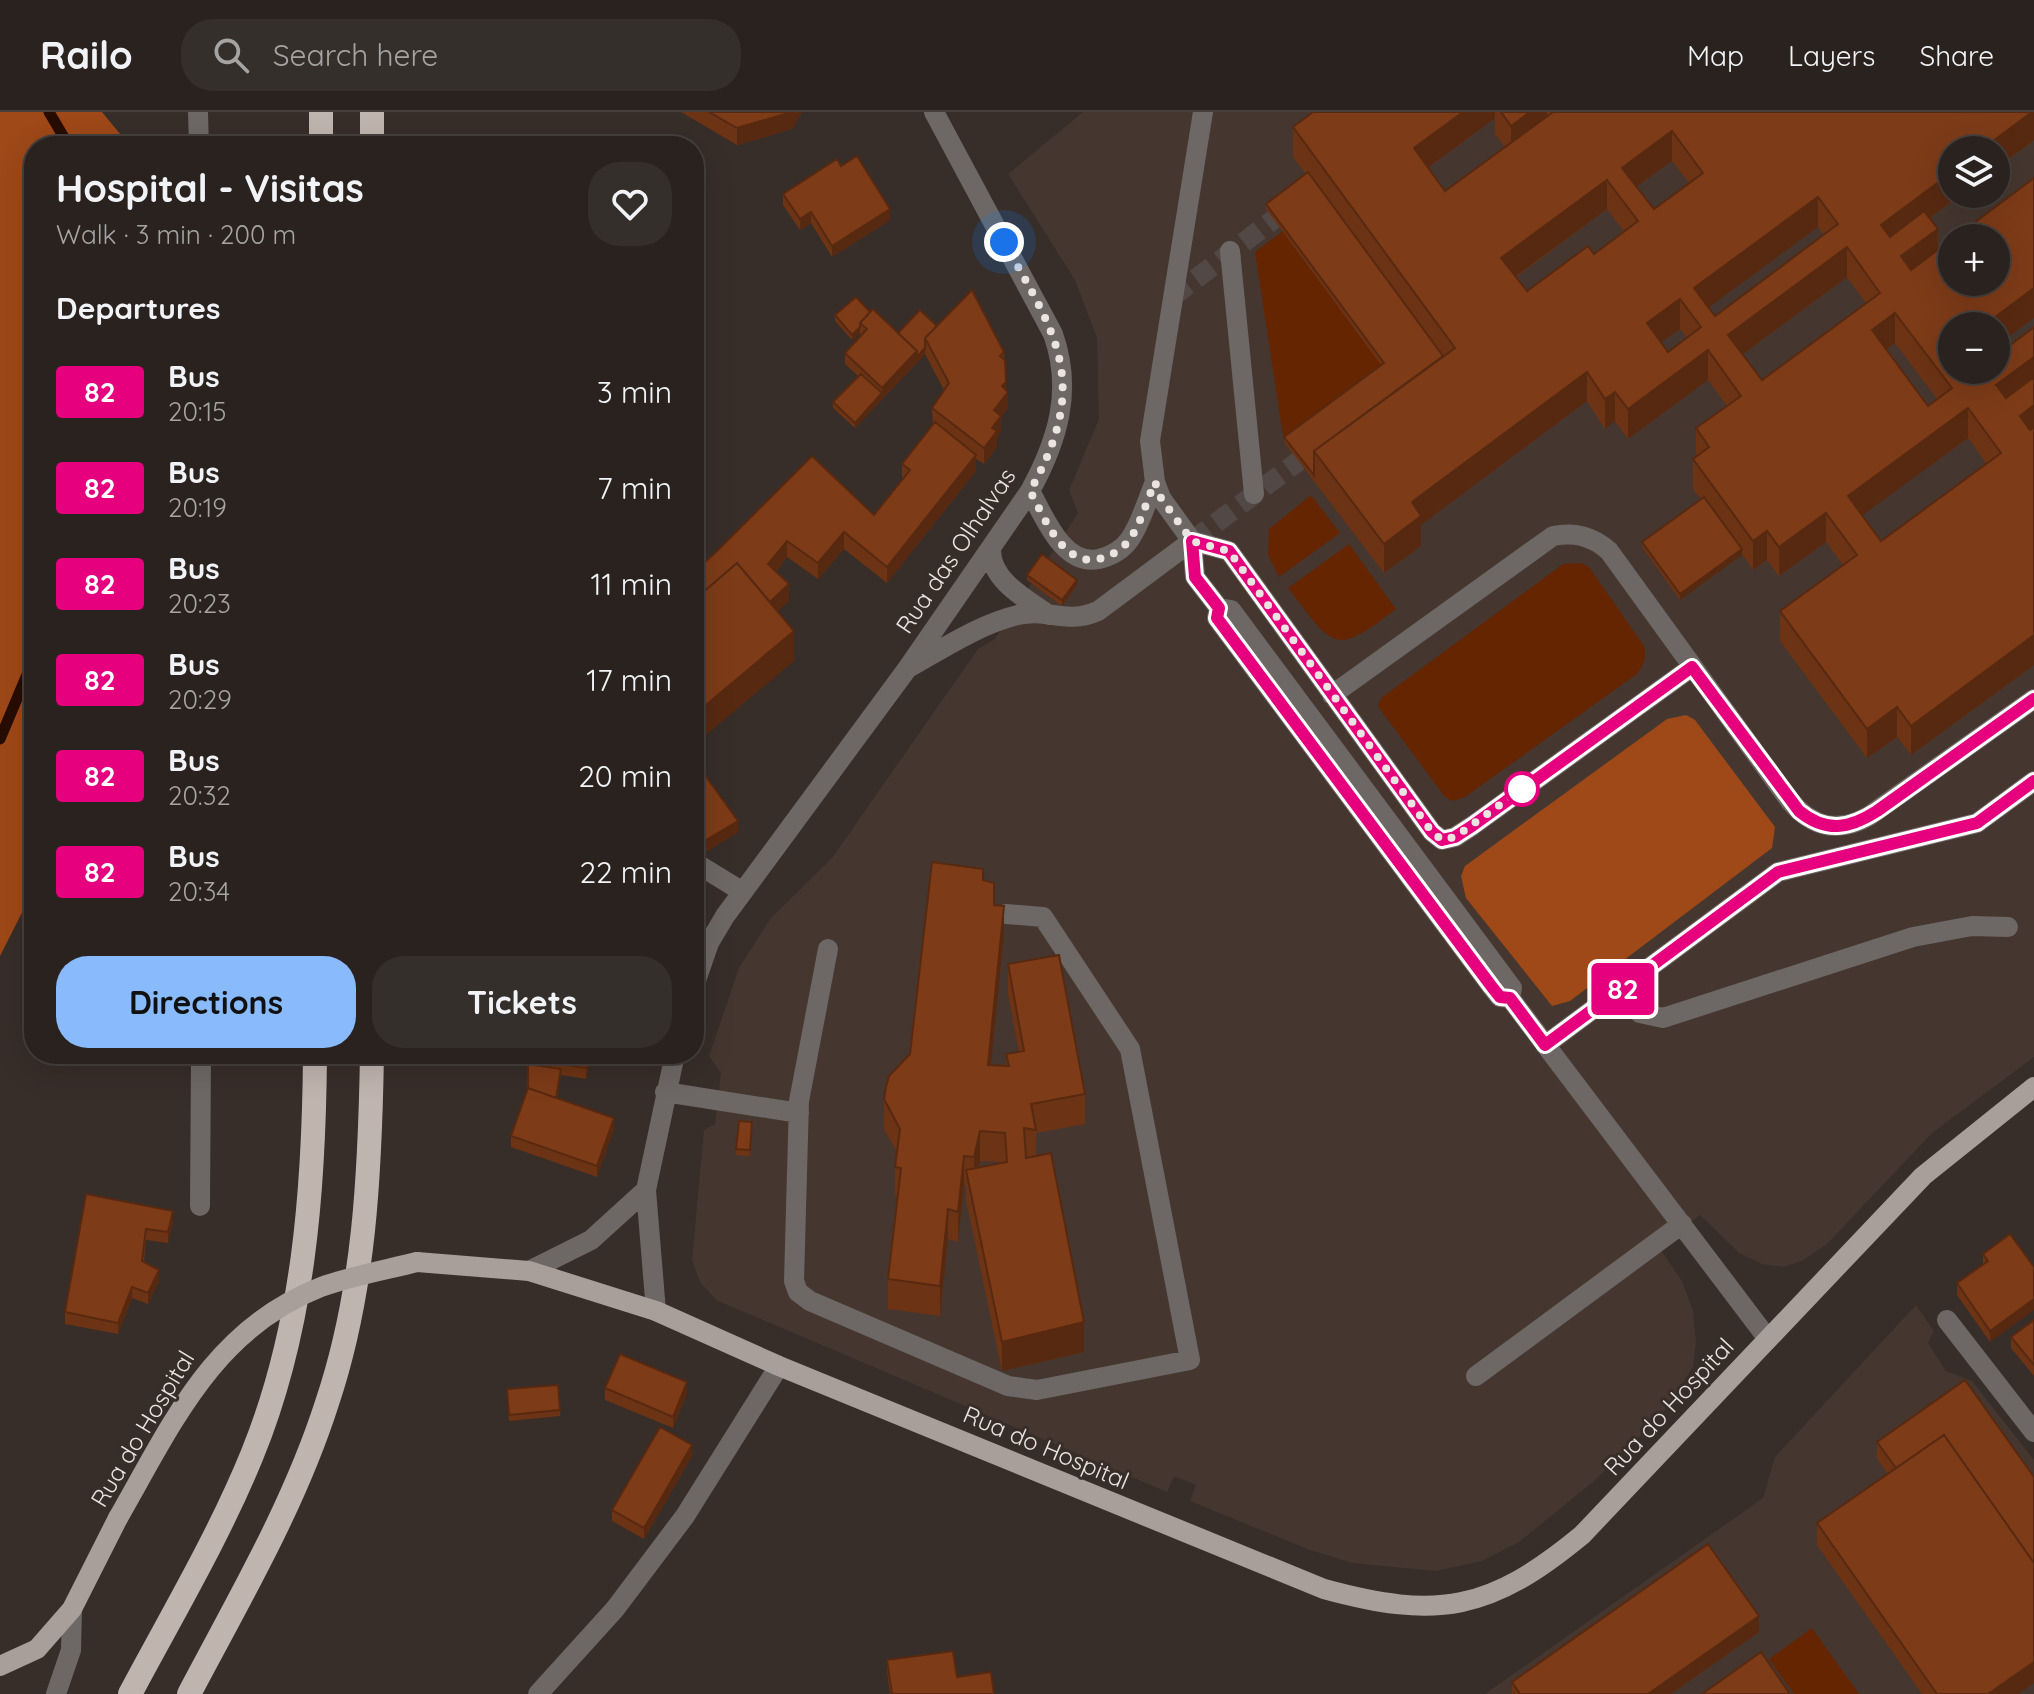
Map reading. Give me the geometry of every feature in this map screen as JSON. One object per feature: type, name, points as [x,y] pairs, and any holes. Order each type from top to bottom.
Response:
[{"type":"highway","points":[[321,112],[321,136]]},
{"type":"highway","points":[[372,112],[372,136]]},
{"type":"highway","points":[[130,1694],[221,1523],[253,1453],[275,1386],[302,1270],[311,1197],[315,1064]]},
{"type":"highway","points":[[189,1694],[274,1535],[328,1401],[361,1261],[372,1064]]},
{"type":"main road","name":"Rua do Hospital","points":[[0,1666],[37,1649],[72,1609],[118,1518],[187,1398],[219,1355],[259,1320],[321,1287],[417,1262],[529,1271],[656,1311],[779,1366],[1285,1576],[1358,1598],[1416,1606],[1470,1602],[1489,1597],[1554,1559],[1659,1459],[1923,1176],[2034,1087]]},
{"type":"street","points":[[198,112],[199,136]]},
{"type":"street","points":[[1203,112],[1151,421],[1155,482],[1161,498],[1192,541],[1195,577],[1219,608],[1231,610],[1512,988],[1510,998],[1768,1339]]},
{"type":"street","name":"Rua das Olhalvas","points":[[704,957],[709,943],[743,892],[907,669],[1030,491],[1044,465],[1059,422],[1064,374],[1060,354],[1042,309],[933,115]]},
{"type":"street","points":[[1230,251],[1254,494]]},
{"type":"street","points":[[1030,491],[1064,547],[1076,557],[1089,561],[1104,558],[1129,539],[1155,482]]},
{"type":"street","points":[[1332,695],[1553,536],[1569,533],[1597,541],[1609,551],[1799,811],[1820,825],[1856,824],[2034,699]]},
{"type":"street","points":[[907,669],[970,634],[1020,614],[1082,618],[1098,611],[1192,541]]},
{"type":"street","points":[[1192,541],[1229,551],[1432,832],[1442,840],[1455,837],[1472,826],[1692,667]]},
{"type":"street","points":[[991,549],[995,568],[1012,589],[1050,616]]},
{"type":"street","points":[[1545,1045],[1778,872],[1977,823],[2034,781]]},
{"type":"street","points":[[704,868],[743,892]]},
{"type":"street","points":[[828,949],[799,1113],[794,1281],[798,1292],[810,1301],[1008,1386],[1037,1390],[1190,1360],[1130,1049],[1043,917],[1006,914]]},
{"type":"street","points":[[1622,990],[1640,1013],[1663,1018],[1913,937],[1972,926],[2008,927]]},
{"type":"street","points":[[200,1206],[201,1064]]},
{"type":"street","points":[[656,1311],[646,1190],[672,1064]]},
{"type":"street","points":[[665,1092],[799,1113]]},
{"type":"street","points":[[529,1271],[591,1240],[646,1190]]},
{"type":"street","points":[[1476,1376],[1682,1224]]},
{"type":"street","points":[[1947,1320],[2034,1432]]},
{"type":"street","points":[[538,1694],[615,1609],[685,1516],[779,1366]]},
{"type":"street","points":[[56,1694],[71,1650],[72,1609]]},
{"type":"shaded area","points":[[0,112],[102,112],[122,136],[24,136],[24,909],[0,956]]},
{"type":"shaded area","points":[[1083,112],[2034,112],[2034,1057],[1931,1134],[1827,1244],[1802,1261],[1783,1267],[1762,1264],[1739,1253],[1700,1215],[1658,1246],[1682,1281],[1693,1311],[1696,1341],[1693,1367],[1661,1416],[1593,1482],[1519,1542],[1482,1561],[1436,1571],[1352,1563],[1310,1550],[1190,1501],[1196,1485],[1174,1476],[1167,1492],[716,1300],[700,1282],[692,1260],[704,1130],[715,1124],[721,1073],[709,1056],[739,968],[770,919],[832,858],[978,649],[995,639],[1078,513],[1069,490],[1099,419],[1097,338],[1075,280],[1008,174]]},
{"type":"shaded area","points":[[1283,231],[1384,368],[1284,442],[1255,252]]},
{"type":"shaded area","points":[[1311,495],[1340,533],[1279,577],[1268,555],[1269,529]]},
{"type":"shaded area","points":[[1349,544],[1396,609],[1359,635],[1336,639],[1315,623],[1288,588]]},
{"type":"shaded area","points":[[1581,563],[1589,567],[1644,646],[1645,657],[1637,674],[1465,797],[1453,801],[1445,797],[1378,706],[1381,698],[1563,564]]},
{"type":"shaded area","points":[[1686,715],[1695,720],[1775,827],[1772,848],[1570,1001],[1552,1006],[1466,898],[1461,876],[1465,866],[1667,719]]},
{"type":"shaded area","points":[[1916,1305],[1934,1331],[1928,1343],[1946,1371],[1972,1381],[2034,1460],[2034,1694],[1485,1694],[1763,1498],[1775,1457]]},
{"type":"shaded area","points":[[1812,1628],[1859,1694],[1794,1694],[1769,1659]]},
{"type":"building","points":[[709,112],[792,112],[737,128]]},
{"type":"building","points":[[1313,112],[1463,112],[1414,148],[1445,191],[1553,112],[2032,112],[2000,136],[1938,136],[1938,182],[1881,225],[1890,237],[1924,211],[1938,229],[1901,256],[1911,270],[1938,250],[1938,296],[2010,296],[2010,224],[1973,224],[1994,208],[2010,208],[2010,196],[2034,178],[2034,288],[2002,312],[1938,312],[1938,370],[1895,313],[1872,330],[1928,406],[1952,388],[1949,384],[1997,384],[2006,398],[2034,377],[2034,405],[2020,416],[2030,430],[2034,427],[2034,635],[1911,726],[1897,707],[1867,729],[1780,611],[1857,555],[1826,513],[1779,547],[1767,531],[1753,541],[1693,459],[1709,447],[1696,428],[1741,396],[1708,350],[1628,409],[1615,392],[1605,399],[1587,372],[1412,502],[1421,516],[1384,544],[1314,451],[1455,348],[1293,127]],"holes":[[[1672,131],[1703,173],[1654,209],[1622,168]],[[1607,180],[1638,221],[1594,254],[1588,246],[1527,291],[1501,258]],[[1818,197],[1838,224],[1715,316],[1694,288]],[[1847,247],[1880,293],[1762,380],[1728,335]],[[1680,299],[1701,327],[1668,352],[1647,323]],[[1968,408],[2001,453],[1881,541],[1848,496]]]},
{"type":"building","points":[[1501,112],[1530,112],[1511,126]]},
{"type":"building","points":[[857,156],[890,209],[832,246],[811,212],[800,219],[783,194],[837,159],[841,166]]},
{"type":"building","points":[[1308,172],[1443,356],[1314,451],[1314,475],[1284,437],[1384,363],[1266,204]]},
{"type":"building","points":[[972,290],[1004,352],[1000,356],[1005,360],[1006,382],[1002,386],[1008,392],[994,410],[1001,416],[992,428],[997,431],[984,448],[932,408],[949,383],[925,338]]},
{"type":"building","points":[[856,297],[870,312],[852,335],[835,315]]},
{"type":"building","points":[[873,309],[917,351],[882,388],[845,353],[867,329],[860,323]]},
{"type":"building","points":[[920,310],[937,326],[925,338],[925,348],[917,357],[917,351],[898,333]]},
{"type":"building","points":[[2034,327],[2034,357],[2010,375],[2010,345]]},
{"type":"building","points":[[861,374],[882,393],[855,423],[833,402]]},
{"type":"building","points":[[935,422],[976,455],[887,567],[844,532],[818,563],[787,541],[768,564],[789,584],[770,602],[737,563],[704,591],[704,563],[812,456],[874,515],[910,470],[902,464]]},
{"type":"building","points":[[1704,497],[1742,549],[1680,594],[1642,542]]},
{"type":"building","points":[[1042,554],[1077,580],[1062,600],[1027,575]]},
{"type":"building","points":[[737,563],[794,631],[704,707],[704,591]]},
{"type":"building","points":[[704,774],[738,821],[704,841]]},
{"type":"building","points":[[932,862],[983,869],[983,880],[994,883],[994,905],[1004,906],[988,1065],[1009,1066],[1006,1054],[1024,1051],[1008,964],[1059,955],[1085,1094],[1031,1104],[1036,1130],[1024,1128],[1026,1158],[1051,1153],[1084,1322],[1002,1342],[966,1170],[1007,1162],[1005,1133],[980,1131],[974,1157],[964,1156],[958,1212],[948,1209],[940,1286],[888,1279],[901,1168],[895,1167],[900,1129],[884,1099],[889,1076],[910,1054]]},
{"type":"building","points":[[528,1064],[561,1069],[556,1098],[528,1088]]},
{"type":"building","points":[[560,1064],[587,1064],[586,1068]]},
{"type":"building","points":[[528,1088],[614,1118],[597,1166],[511,1136]]},
{"type":"building","points":[[739,1121],[752,1122],[750,1150],[736,1149]]},
{"type":"building","points":[[86,1194],[173,1211],[168,1232],[146,1229],[142,1261],[159,1270],[148,1293],[132,1287],[118,1323],[65,1312]]},
{"type":"building","points":[[2010,1234],[2034,1267],[2034,1299],[1990,1331],[1957,1283],[1988,1261],[1983,1254]]},
{"type":"building","points":[[2034,1320],[2034,1365],[2011,1337]]},
{"type":"building","points":[[620,1354],[687,1382],[673,1417],[605,1388]]},
{"type":"building","points":[[1965,1380],[2034,1477],[2034,1563],[1944,1435],[1896,1468],[1877,1442]]},
{"type":"building","points":[[558,1385],[560,1410],[509,1415],[507,1389]]},
{"type":"building","points":[[660,1427],[692,1445],[644,1528],[612,1510]]},
{"type":"building","points":[[1944,1435],[2034,1563],[2034,1662],[1988,1694],[1937,1694],[1817,1523]]},
{"type":"building","points":[[1708,1544],[1759,1616],[1648,1694],[1520,1694],[1512,1682]]},
{"type":"building","points":[[953,1651],[957,1677],[991,1672],[994,1694],[892,1694],[887,1660]]},
{"type":"building","points":[[1761,1652],[1790,1694],[1702,1694]]},
{"type":"waterway","points":[[49,112],[63,136]]},
{"type":"waterway","points":[[0,739],[24,682]]},
{"type":"tunnel","points":[[1172,297],[1294,204]]},
{"type":"tunnel","points":[[1192,541],[1320,445]]},
{"type":"bus line","name":"82","points":[[2034,699],[1877,811],[1856,824],[1832,827],[1809,819],[1790,801],[1692,667],[1472,826],[1455,837],[1442,840],[1432,832],[1229,551],[1192,541],[1195,577],[1219,608],[1217,618],[1492,987],[1500,997],[1510,998],[1545,1045],[1778,872],[1977,823],[2034,781]]},
{"type":"route","points":[[1004,242],[1042,309],[1060,354],[1064,374],[1059,422],[1044,465],[1030,491],[1064,547],[1076,557],[1089,561],[1104,558],[1118,550],[1137,525],[1155,482],[1161,498],[1192,541],[1229,551],[1432,832],[1442,840],[1455,837],[1522,789]]}]
